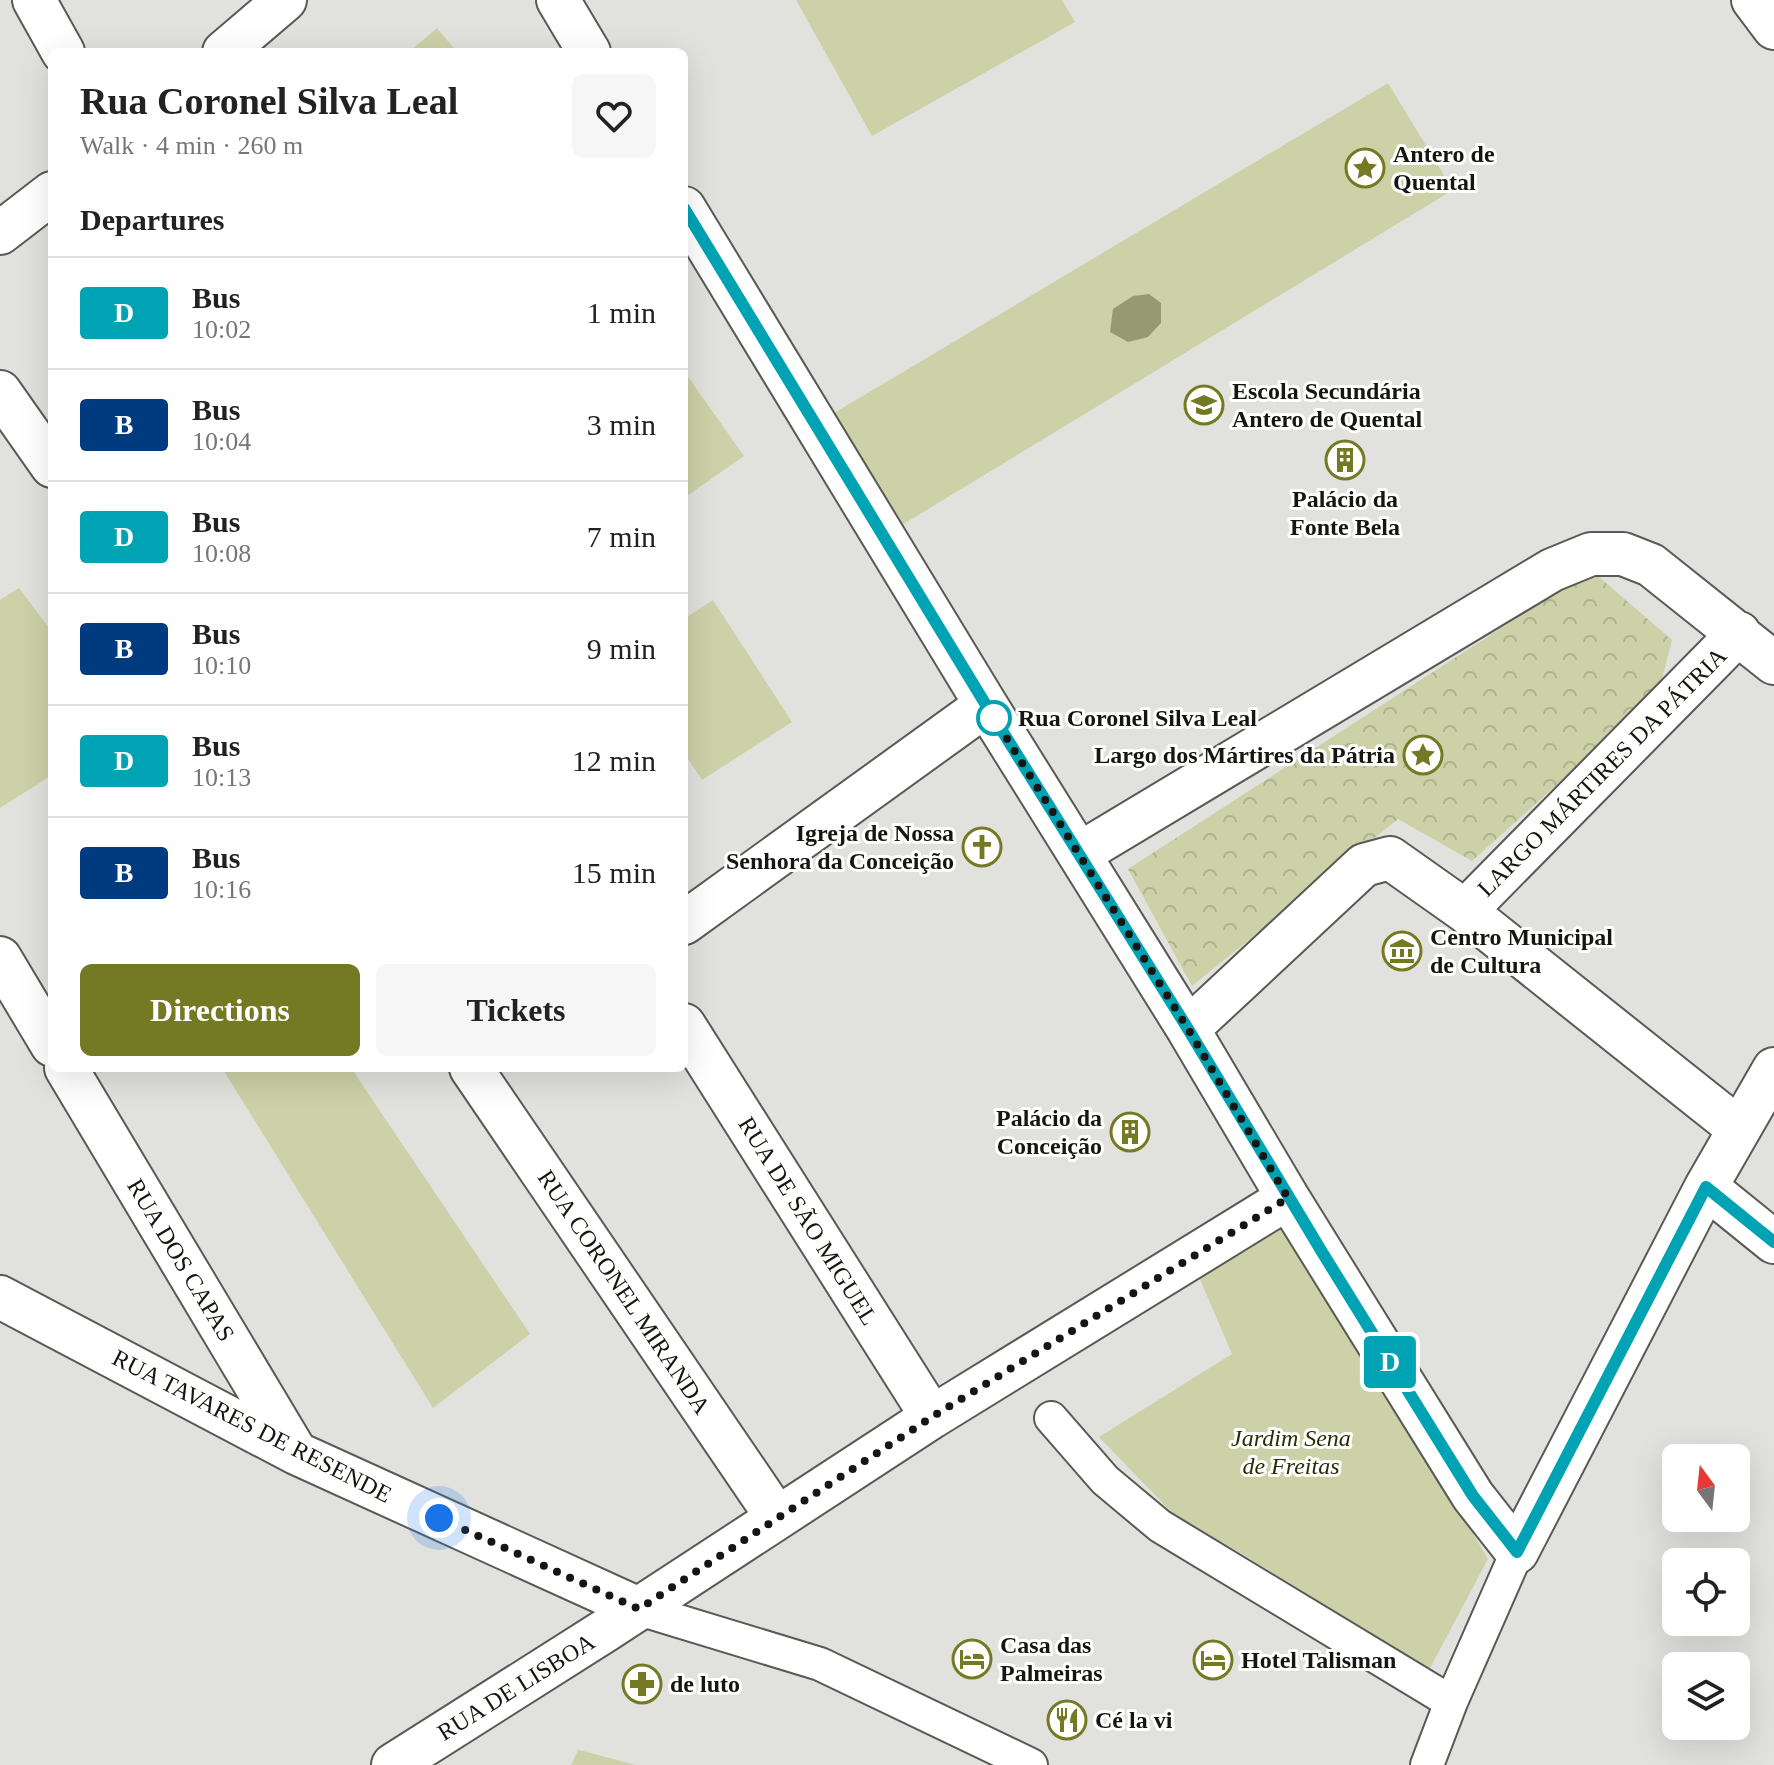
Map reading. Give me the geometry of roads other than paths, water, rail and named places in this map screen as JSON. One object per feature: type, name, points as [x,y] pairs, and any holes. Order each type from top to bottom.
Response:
[{"type":"street","points":[[34,0],[61,48]]},
{"type":"street","points":[[229,48],[285,0]]},
{"type":"street","points":[[558,0],[587,48]]},
{"type":"street","points":[[1753,0],[1774,28]]},
{"type":"street","points":[[0,233],[48,196]]},
{"type":"street","points":[[688,215],[986,705],[1188,1029],[1288,1198],[1473,1496],[1517,1552]]},
{"type":"street","points":[[0,392],[48,460]]},
{"type":"street","points":[[1079,854],[1552,570],[1591,554],[1623,554],[1651,565],[1774,663]]},
{"type":"street","name":"LARGO MÁRTIRES DA PÁTRIA","points":[[1465,911],[1739,633]]},
{"type":"street","points":[[688,920],[986,705]]},
{"type":"street","points":[[1188,1029],[1364,865],[1390,858],[1465,911],[1739,1129]]},
{"type":"street","points":[[0,958],[48,1038]]},
{"type":"street","name":"RUA DE SÃO MIGUEL","points":[[688,1031],[932,1417]]},
{"type":"street","points":[[1427,1765],[1451,1702],[1517,1552],[1706,1187],[1774,1069]]},
{"type":"street","name":"RUA DOS CAPAS","points":[[68,1072],[296,1453]]},
{"type":"street","name":"RUA CORONEL MIRANDA","points":[[474,1072],[776,1516]]},
{"type":"street","points":[[1706,1187],[1774,1242]]},
{"type":"street","name":"RUA DE LISBOA","points":[[393,1765],[932,1417],[1288,1198]]},
{"type":"street","name":"RUA TAVARES DE RESENDE","points":[[0,1297],[296,1453],[639,1609]]},
{"type":"street","points":[[1051,1418],[1105,1480],[1160,1526],[1451,1702]]},
{"type":"street","points":[[639,1609],[820,1664],[1031,1765]]},
{"type":"place","name":"Antero de Quental","points":[[1365,168]]},
{"type":"place","name":"Escola Secundária Antero de Quental","points":[[1204,405]]},
{"type":"place","name":"Palácio da Fonte Bela","points":[[1345,460]]},
{"type":"place","name":"Rua Coronel Silva Leal","points":[[994,718]]},
{"type":"place","name":"Largo dos Mártires da Pátria","points":[[1423,755]]},
{"type":"place","name":"Igreja de Nossa Senhora da Conceição","points":[[982,847]]},
{"type":"place","name":"Centro Municipal de Cultura","points":[[1402,951]]},
{"type":"place","name":"Palácio da Conceição","points":[[1130,1132]]},
{"type":"place","name":"Casa das Palmeiras","points":[[972,1659]]},
{"type":"place","name":"Hotel Talisman","points":[[1213,1660]]},
{"type":"place","name":"de luto","points":[[642,1684]]},
{"type":"place","name":"Cé la vi","points":[[1067,1720]]},
{"type":"park label","name":"Jardim Sena de Freitas","points":[[1291,1452]]}]
